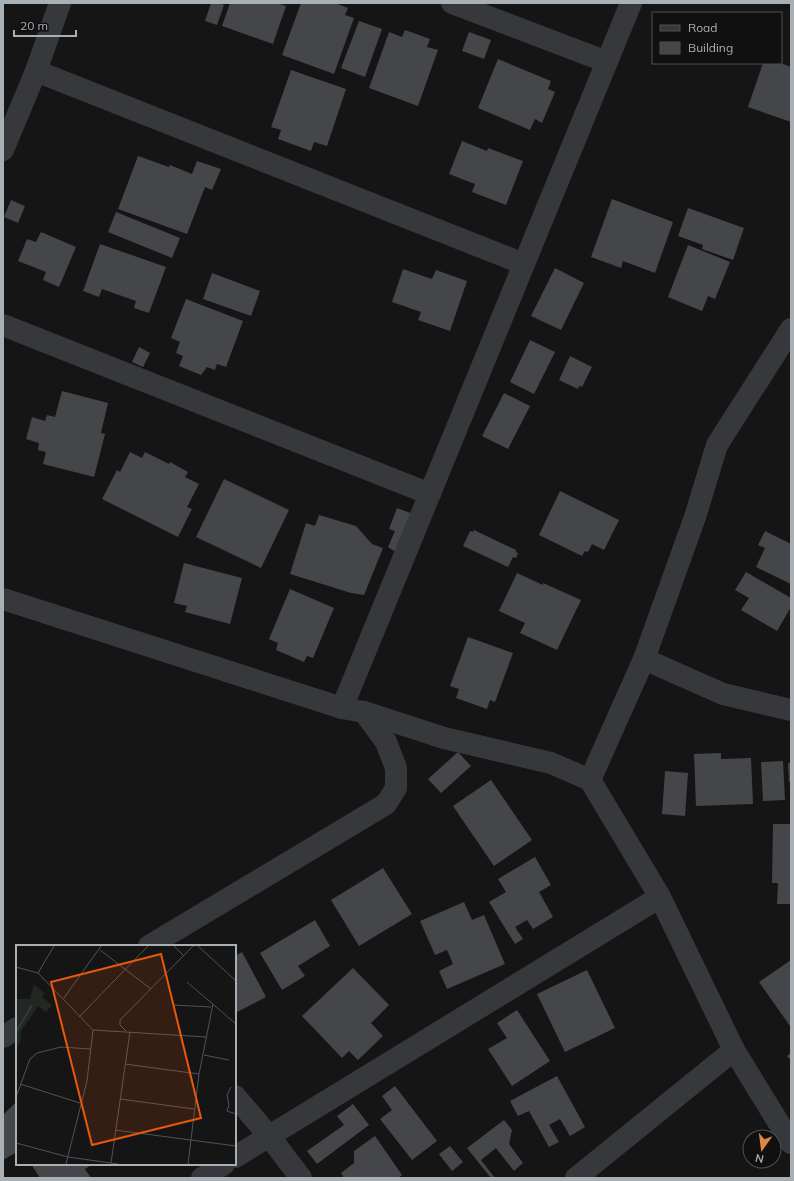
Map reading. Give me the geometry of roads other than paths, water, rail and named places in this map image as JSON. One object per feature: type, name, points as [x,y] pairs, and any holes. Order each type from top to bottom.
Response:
[{"type":"street","points":[[3,150],[36,71],[60,3]]},
{"type":"street","points":[[452,3],[607,62]]},
{"type":"street","points":[[342,708],[631,3]]},
{"type":"street","points":[[36,71],[524,264]]},
{"type":"street","points":[[3,325],[430,494]]},
{"type":"street","points":[[590,780],[644,659],[695,517],[717,444],[791,329]]},
{"type":"street","points":[[3,599],[342,708],[364,712],[444,738],[551,763],[590,780],[660,897],[734,1050],[791,1143]]},
{"type":"street","points":[[644,659],[723,694],[791,710]]},
{"type":"street","points":[[151,945],[386,804],[396,788],[396,768],[386,742],[364,712]]},
{"type":"street","points":[[236,1156],[660,897]]},
{"type":"street","points":[[3,1036],[16,1029]]},
{"type":"street","points":[[576,1178],[734,1050]]},
{"type":"street","points":[[236,1097],[302,1178]]},
{"type":"street","points":[[202,1178],[222,1165]]}]
